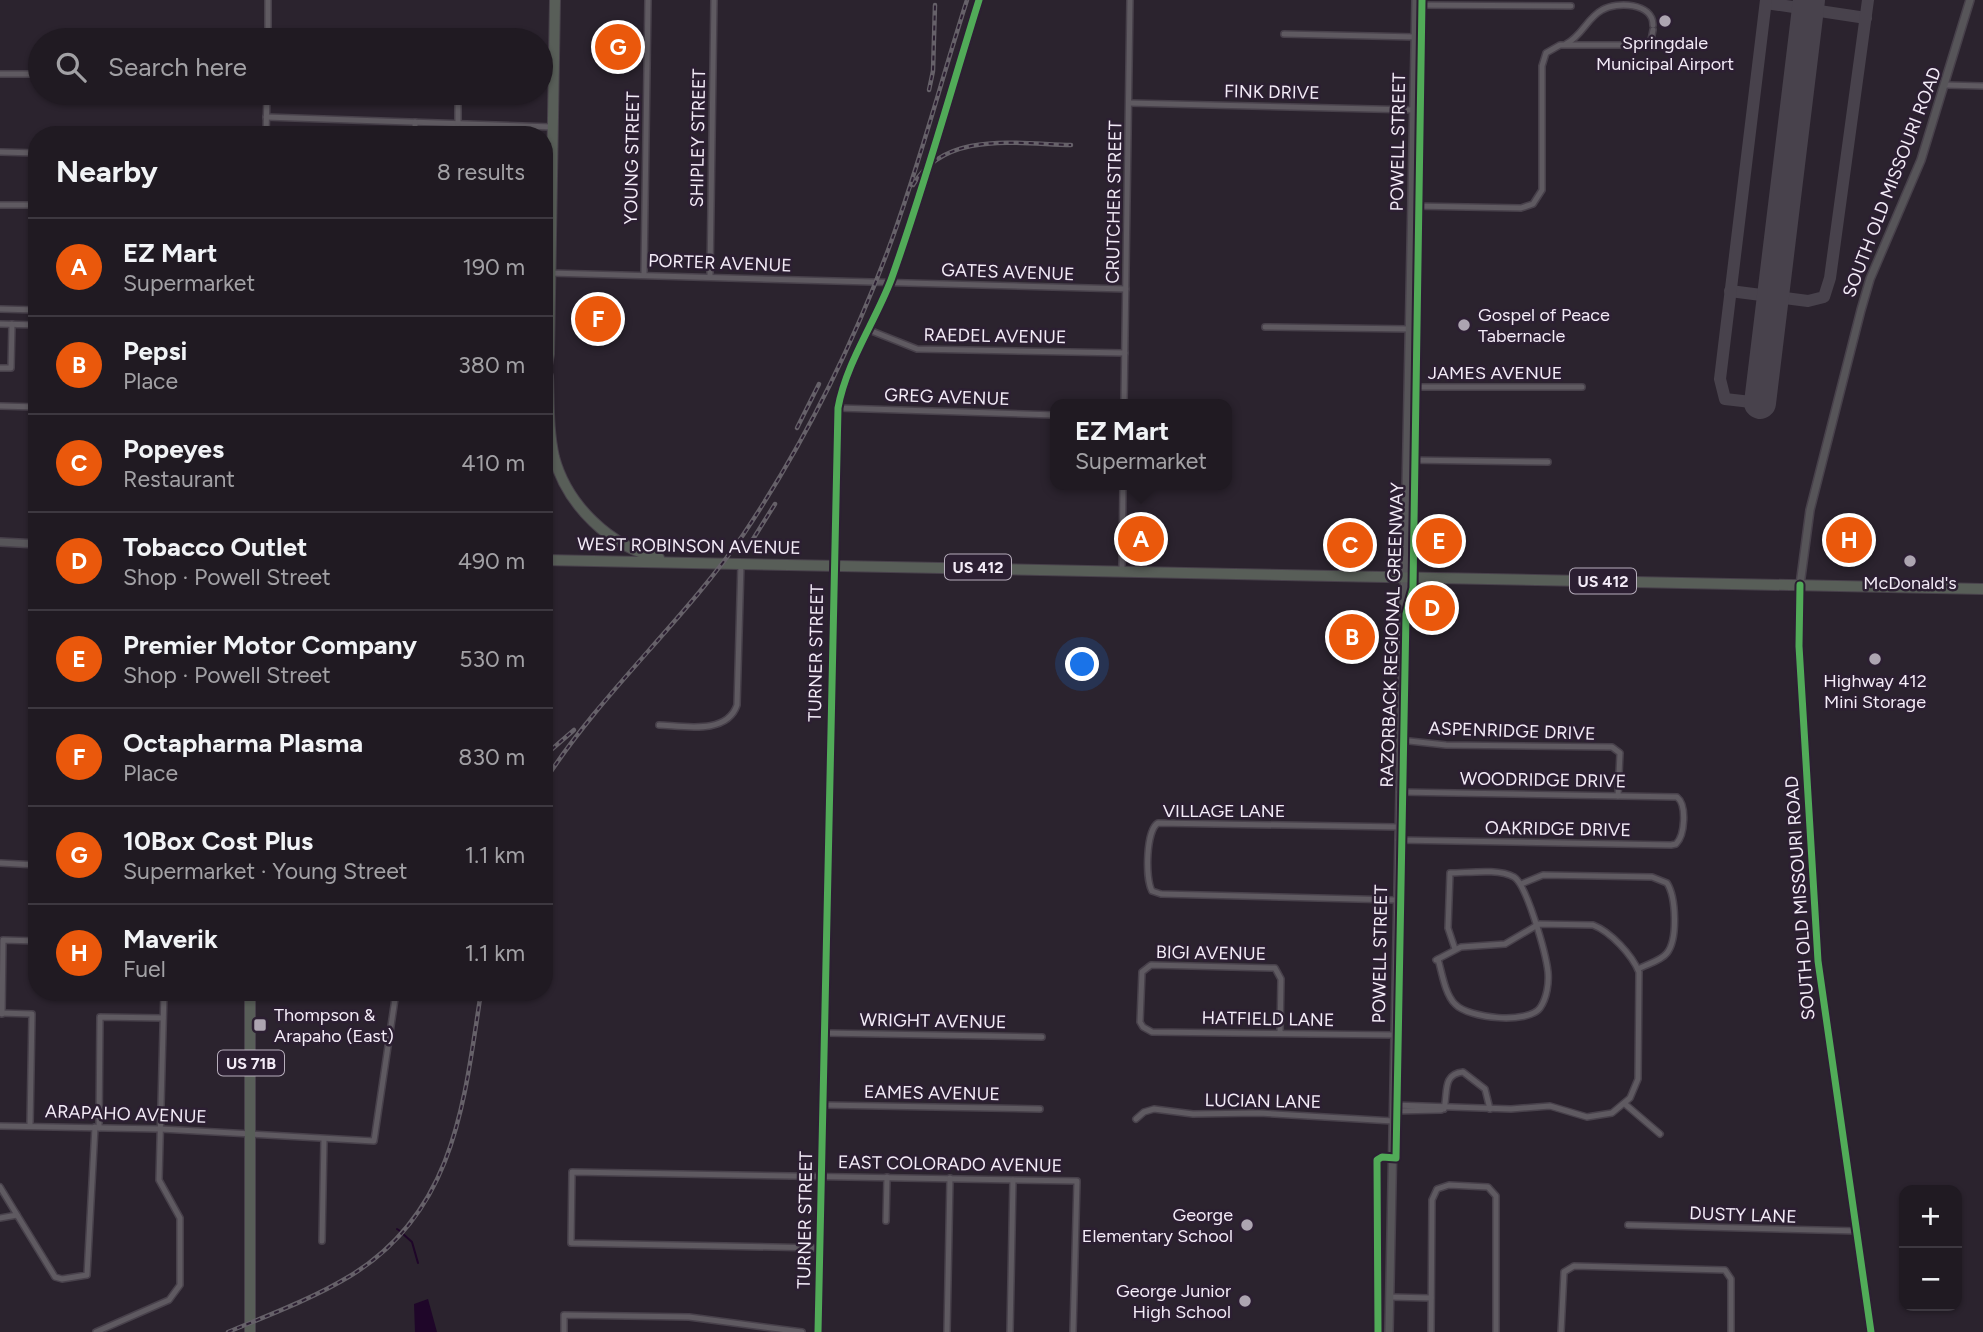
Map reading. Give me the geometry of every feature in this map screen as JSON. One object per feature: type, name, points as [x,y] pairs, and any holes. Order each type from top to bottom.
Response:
[{"type":"highway","points":[[553,85],[555,0]]},
{"type":"highway","points":[[552,126],[553,105]]},
{"type":"highway","name":"US 412","points":[[553,449],[571,496],[591,520],[636,551],[680,562]]},
{"type":"highway","points":[[620,542],[620,561]]},
{"type":"highway","name":"WEST ROBINSON AVENUE","points":[[553,560],[834,564]]},
{"type":"highway","name":"US 412","points":[[834,564],[1983,589]]},
{"type":"highway","name":"US 71B","points":[[250,1001],[250,1332]]},
{"type":"main road","name":"SOUTH OLD MISSOURI ROAD","points":[[1801,585],[1800,650],[1818,961],[1826,1038],[1871,1332]]},
{"type":"street","points":[[268,0],[268,28]]},
{"type":"street","name":"YOUNG STREET","points":[[644,275],[649,0]]},
{"type":"street","name":"SHIPLEY STREET","points":[[710,276],[714,0]]},
{"type":"street","name":"TURNER STREET","points":[[818,1332],[838,408],[843,387],[890,282],[979,0]]},
{"type":"street","name":"CRUTCHER STREET","points":[[1124,399],[1130,0]]},
{"type":"street","name":"SOUTH OLD MISSOURI ROAD","points":[[1801,585],[1810,510],[1862,305],[1921,160],[1947,85],[1970,0]]},
{"type":"street","points":[[1416,2],[1571,6]]},
{"type":"street","name":"POWELL STREET","points":[[1389,1332],[1416,2]]},
{"type":"street","points":[[1413,206],[1521,208],[1536,201],[1542,190],[1542,61],[1550,49],[1578,38],[1601,10],[1610,7],[1643,9],[1651,15],[1653,27],[1650,40],[1643,45],[1566,44]]},
{"type":"street","points":[[1284,34],[1416,37]]},
{"type":"street","points":[[0,74],[28,74]]},
{"type":"street","points":[[1947,85],[1983,86]]},
{"type":"street","name":"FINK DRIVE","points":[[1129,103],[1415,110]]},
{"type":"street","points":[[266,105],[266,126]]},
{"type":"street","points":[[458,105],[458,124]]},
{"type":"street","points":[[266,117],[521,126]]},
{"type":"street","points":[[0,152],[28,153]]},
{"type":"street","points":[[0,205],[28,205]]},
{"type":"street","name":"PORTER AVENUE","points":[[553,273],[890,282]]},
{"type":"street","name":"GATES AVENUE","points":[[890,282],[1126,289]]},
{"type":"street","points":[[0,309],[28,310]]},
{"type":"street","points":[[0,324],[28,324]]},
{"type":"street","points":[[0,368],[11,368],[12,324]]},
{"type":"street","points":[[1265,327],[1410,329]]},
{"type":"street","name":"RAEDEL AVENUE","points":[[869,330],[918,349],[1125,353]]},
{"type":"street","name":"JAMES AVENUE","points":[[1409,387],[1582,387]]},
{"type":"street","points":[[0,406],[28,407]]},
{"type":"street","name":"GREG AVENUE","points":[[838,408],[1050,415]]},
{"type":"street","points":[[1408,460],[1548,462]]},
{"type":"street","points":[[1122,569],[1123,490]]},
{"type":"street","points":[[0,542],[28,544]]},
{"type":"street","points":[[659,725],[718,725],[734,715],[737,705],[741,563]]},
{"type":"street","name":"ASPENRIDGE DRIVE","points":[[1400,740],[1446,745],[1612,747],[1619,753],[1618,796]]},
{"type":"street","name":"WOODRIDGE DRIVE","points":[[1399,792],[1677,797],[1683,805]]},
{"type":"street","name":"OAKRIDGE DRIVE","points":[[1398,840],[1671,845],[1676,844],[1682,836],[1683,805]]},
{"type":"street","name":"VILLAGE LANE","points":[[1396,900],[1161,894],[1152,891],[1148,881],[1149,833],[1158,823],[1398,827]]},
{"type":"street","points":[[0,863],[28,865]]},
{"type":"street","points":[[1393,1108],[1490,1109],[1550,1105],[1595,1117],[1612,1113],[1625,1104],[1638,1079],[1638,969],[1598,927],[1535,925],[1504,944],[1455,949],[1437,960],[1452,1000],[1464,1010],[1519,1018],[1531,1016],[1543,1003],[1548,975],[1535,925],[1521,884],[1504,874],[1450,873],[1448,928],[1455,949]]},
{"type":"street","points":[[1521,884],[1543,875],[1652,877],[1667,883],[1673,897],[1672,942],[1662,957],[1638,969]]},
{"type":"street","points":[[28,941],[3,940],[1,1014],[32,1014],[30,1125]]},
{"type":"street","name":"BIGI AVENUE","points":[[1143,1027],[1140,1003],[1144,969],[1151,965],[1271,967],[1278,971],[1281,979],[1280,1033]]},
{"type":"street","points":[[96,1332],[169,1300],[178,1291],[181,1226],[159,1180],[164,1001]]},
{"type":"street","name":"ARAPAHO AVENUE","points":[[0,1126],[161,1129],[374,1141],[395,1001]]},
{"type":"street","points":[[0,1187],[58,1279],[87,1275],[97,1128],[100,1017],[163,1018]]},
{"type":"street","name":"HATFIELD LANE","points":[[1143,1027],[1152,1032],[1394,1035]]},
{"type":"street","name":"WRIGHT AVENUE","points":[[824,1033],[1042,1037]]},
{"type":"street","points":[[1444,1109],[1448,1080],[1454,1073],[1463,1072],[1486,1089],[1490,1109]]},
{"type":"street","points":[[1625,1104],[1660,1135]]},
{"type":"street","name":"EAMES AVENUE","points":[[822,1105],[1040,1109]]},
{"type":"street","name":"LUCIAN LANE","points":[[1136,1119],[1144,1112],[1154,1109],[1193,1114],[1259,1113],[1392,1121]]},
{"type":"street","points":[[322,1241],[324,1139]]},
{"type":"street","name":"EAST COLORADO AVENUE","points":[[820,1248],[571,1243],[572,1171],[1077,1181],[1073,1332]]},
{"type":"street","points":[[886,1221],[887,1177]]},
{"type":"street","points":[[947,1332],[950,1178]]},
{"type":"street","points":[[1010,1332],[1013,1180]]},
{"type":"street","points":[[1431,1332],[1432,1200],[1437,1189],[1449,1185],[1481,1186],[1493,1191],[1498,1202],[1496,1332]]},
{"type":"street","points":[[0,1218],[17,1215]]},
{"type":"street","name":"DUSTY LANE","points":[[1628,1225],[1857,1231]]},
{"type":"street","points":[[1561,1332],[1566,1269],[1607,1267],[1720,1269],[1728,1272],[1731,1279],[1731,1332]]},
{"type":"street","points":[[1390,1297],[1431,1298]]},
{"type":"street","points":[[564,1332],[564,1315],[689,1317],[802,1332]]},
{"type":"shaded area","points":[[428,1299],[437,1332],[415,1332],[414,1304]]},
{"type":"waterway","points":[[403,1234],[412,1242],[418,1263]]},
{"type":"taxiway","points":[[1760,403],[1725,399],[1720,379],[1766,0]]},
{"type":"taxiway","points":[[1730,291],[1808,301],[1824,297],[1830,278],[1868,0]]},
{"type":"taxiway","points":[[1766,3],[1866,18]]},
{"type":"runway","points":[[1760,403],[1809,0]]},
{"type":"railway","points":[[553,768],[591,718],[720,567],[765,502],[805,433],[841,362],[887,253],[919,159],[967,0]]},
{"type":"railway","points":[[929,90],[933,71],[935,5]]},
{"type":"railway","points":[[913,185],[927,167],[944,155],[963,148],[1006,143],[1071,145]]},
{"type":"railway","points":[[797,428],[819,384]]},
{"type":"railway","points":[[750,544],[775,504]]},
{"type":"railway","points":[[553,748],[574,730]]},
{"type":"railway","points":[[228,1332],[306,1299],[350,1276],[385,1250],[412,1220],[433,1187],[460,1114],[480,1001]]},
{"type":"cycle path","points":[[818,1332],[838,408],[847,375],[891,280],[979,0]]},
{"type":"cycle path","name":"RAZORBACK REGIONAL GREENWAY","points":[[1378,1332],[1377,1160],[1382,1157],[1396,1158],[1406,614],[1413,588],[1422,0]]},
{"type":"cycle path","points":[[1800,585],[1799,646],[1818,961],[1871,1332]]},
{"type":"place","name":"Springdale Municipal Airport","points":[[1665,21]]},
{"type":"place","name":"10Box Cost Plus","points":[[618,47]]},
{"type":"place","name":"Octapharma Plasma","points":[[598,319]]},
{"type":"place","name":"Gospel of Peace Tabernacle","points":[[1464,325]]},
{"type":"place","name":"EZ Mart","points":[[1141,539]]},
{"type":"place","name":"Maverik","points":[[1849,540]]},
{"type":"place","name":"Premier Motor Company","points":[[1439,541]]},
{"type":"place","name":"Popeyes","points":[[1350,545]]},
{"type":"place","name":"McDonald's","points":[[1910,561]]},
{"type":"place","name":"Tobacco Outlet","points":[[1432,608]]},
{"type":"place","name":"Pepsi","points":[[1352,637]]},
{"type":"place","name":"Highway 412 Mini Storage","points":[[1875,659]]},
{"type":"place","name":"Thompson & Arapaho (East)","points":[[260,1025]]},
{"type":"place","name":"George Elementary School","points":[[1247,1225]]},
{"type":"place","name":"George Junior High School","points":[[1245,1301]]}]
